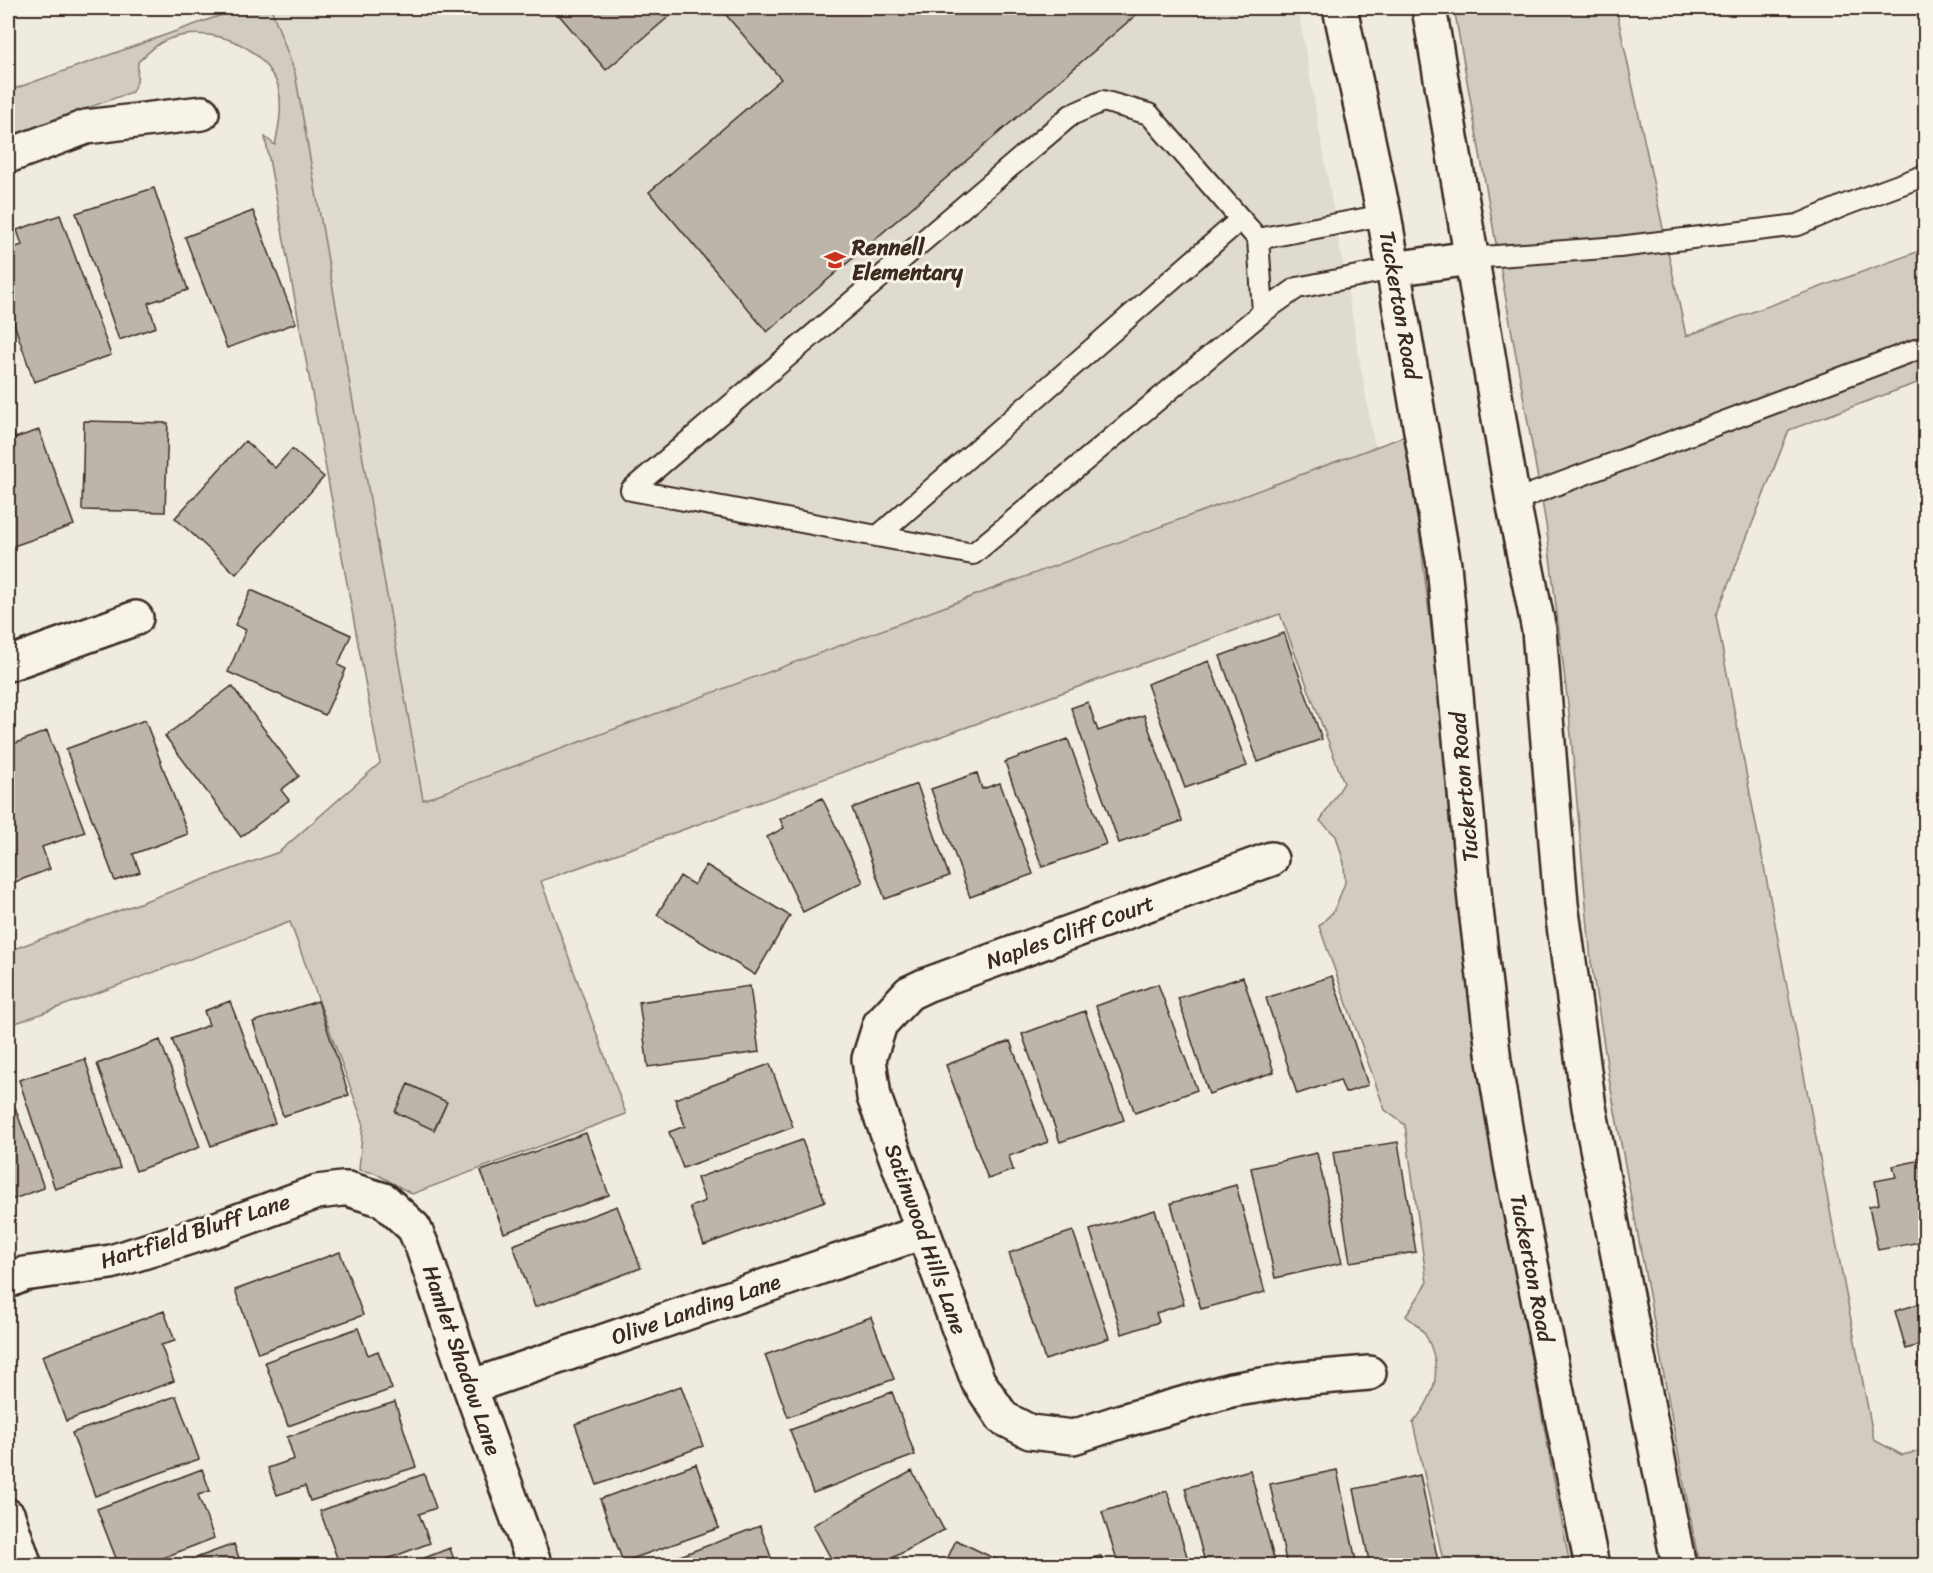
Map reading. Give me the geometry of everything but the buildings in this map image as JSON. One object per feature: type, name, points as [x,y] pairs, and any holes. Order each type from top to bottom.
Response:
[{"type":"main road","name":"Tuckerton Road","points":[[1340,8],[1384,215],[1444,565],[1475,901],[1494,1061],[1512,1169],[1592,1566]]},
{"type":"main road","points":[[1429,8],[1470,258],[1513,501],[1539,630],[1561,904],[1589,1107],[1679,1566]]},
{"type":"main road","points":[[8,156],[86,127],[202,113]]},
{"type":"main road","points":[[1393,269],[1470,258]]},
{"type":"main road","points":[[8,664],[136,618]]},
{"type":"main road","name":"Naples Cliff Court","points":[[880,1024],[909,993],[926,985],[1271,859]]},
{"type":"main road","name":"Satinwood Hills Lane","points":[[880,1024],[869,1059],[874,1097],[978,1381],[1003,1418],[1030,1432],[1073,1437],[1231,1390],[1299,1378],[1369,1373]]},
{"type":"main road","name":"Hartfield Bluff Lane","points":[[8,1281],[24,1274],[111,1262],[219,1228],[317,1192],[348,1189]]},
{"type":"main road","name":"Hamlet Shadow Lane","points":[[348,1189],[384,1200],[414,1228],[535,1566]]},
{"type":"main road","name":"Olive Landing Lane","points":[[470,1387],[923,1232]]},
{"type":"main road","points":[[8,1516],[25,1566]]},
{"type":"lane","points":[[1263,312],[1258,239],[1149,114],[1103,100],[1071,115],[631,490],[974,554],[1263,312],[1297,288],[1393,269]]},
{"type":"lane","points":[[1470,258],[1619,246],[1798,225],[1926,175]]},
{"type":"lane","points":[[1258,239],[1384,215]]},
{"type":"lane","points":[[878,536],[1240,219]]},
{"type":"lane","points":[[1513,501],[1926,346]]},
{"type":"shaded area","points":[[241,8],[271,8],[295,73],[423,800],[1405,436],[1442,719],[1457,896],[1474,1033],[1496,1171],[1570,1565],[1444,1565],[1413,1423],[1429,1399],[1436,1372],[1433,1353],[1426,1337],[1406,1316],[1427,1283],[1405,1125],[1385,1110],[1319,926],[1334,911],[1345,883],[1344,863],[1336,836],[1320,821],[1344,783],[1280,614],[541,881],[626,1114],[412,1194],[375,1173],[359,1170],[363,1122],[290,922],[8,1026],[8,951],[279,852],[380,763],[265,137],[275,145],[280,108],[276,80],[260,59],[249,49],[236,42],[206,35],[176,37],[162,42],[138,62],[137,82],[132,92],[8,137],[8,91]]},
{"type":"shaded area","name":"Rennell Elementary","points":[[271,8],[1298,8],[1375,448],[423,800],[295,73]]},
{"type":"shaded area","points":[[1454,8],[1616,8],[1686,336],[1925,249],[1925,380],[1789,430],[1716,616],[1874,1440],[1902,1455],[1925,1450],[1925,1565],[1699,1565],[1610,1084],[1591,961],[1569,713],[1546,524]]},
{"type":"place","name":"Rennell Elementary","points":[[835,260]]}]
